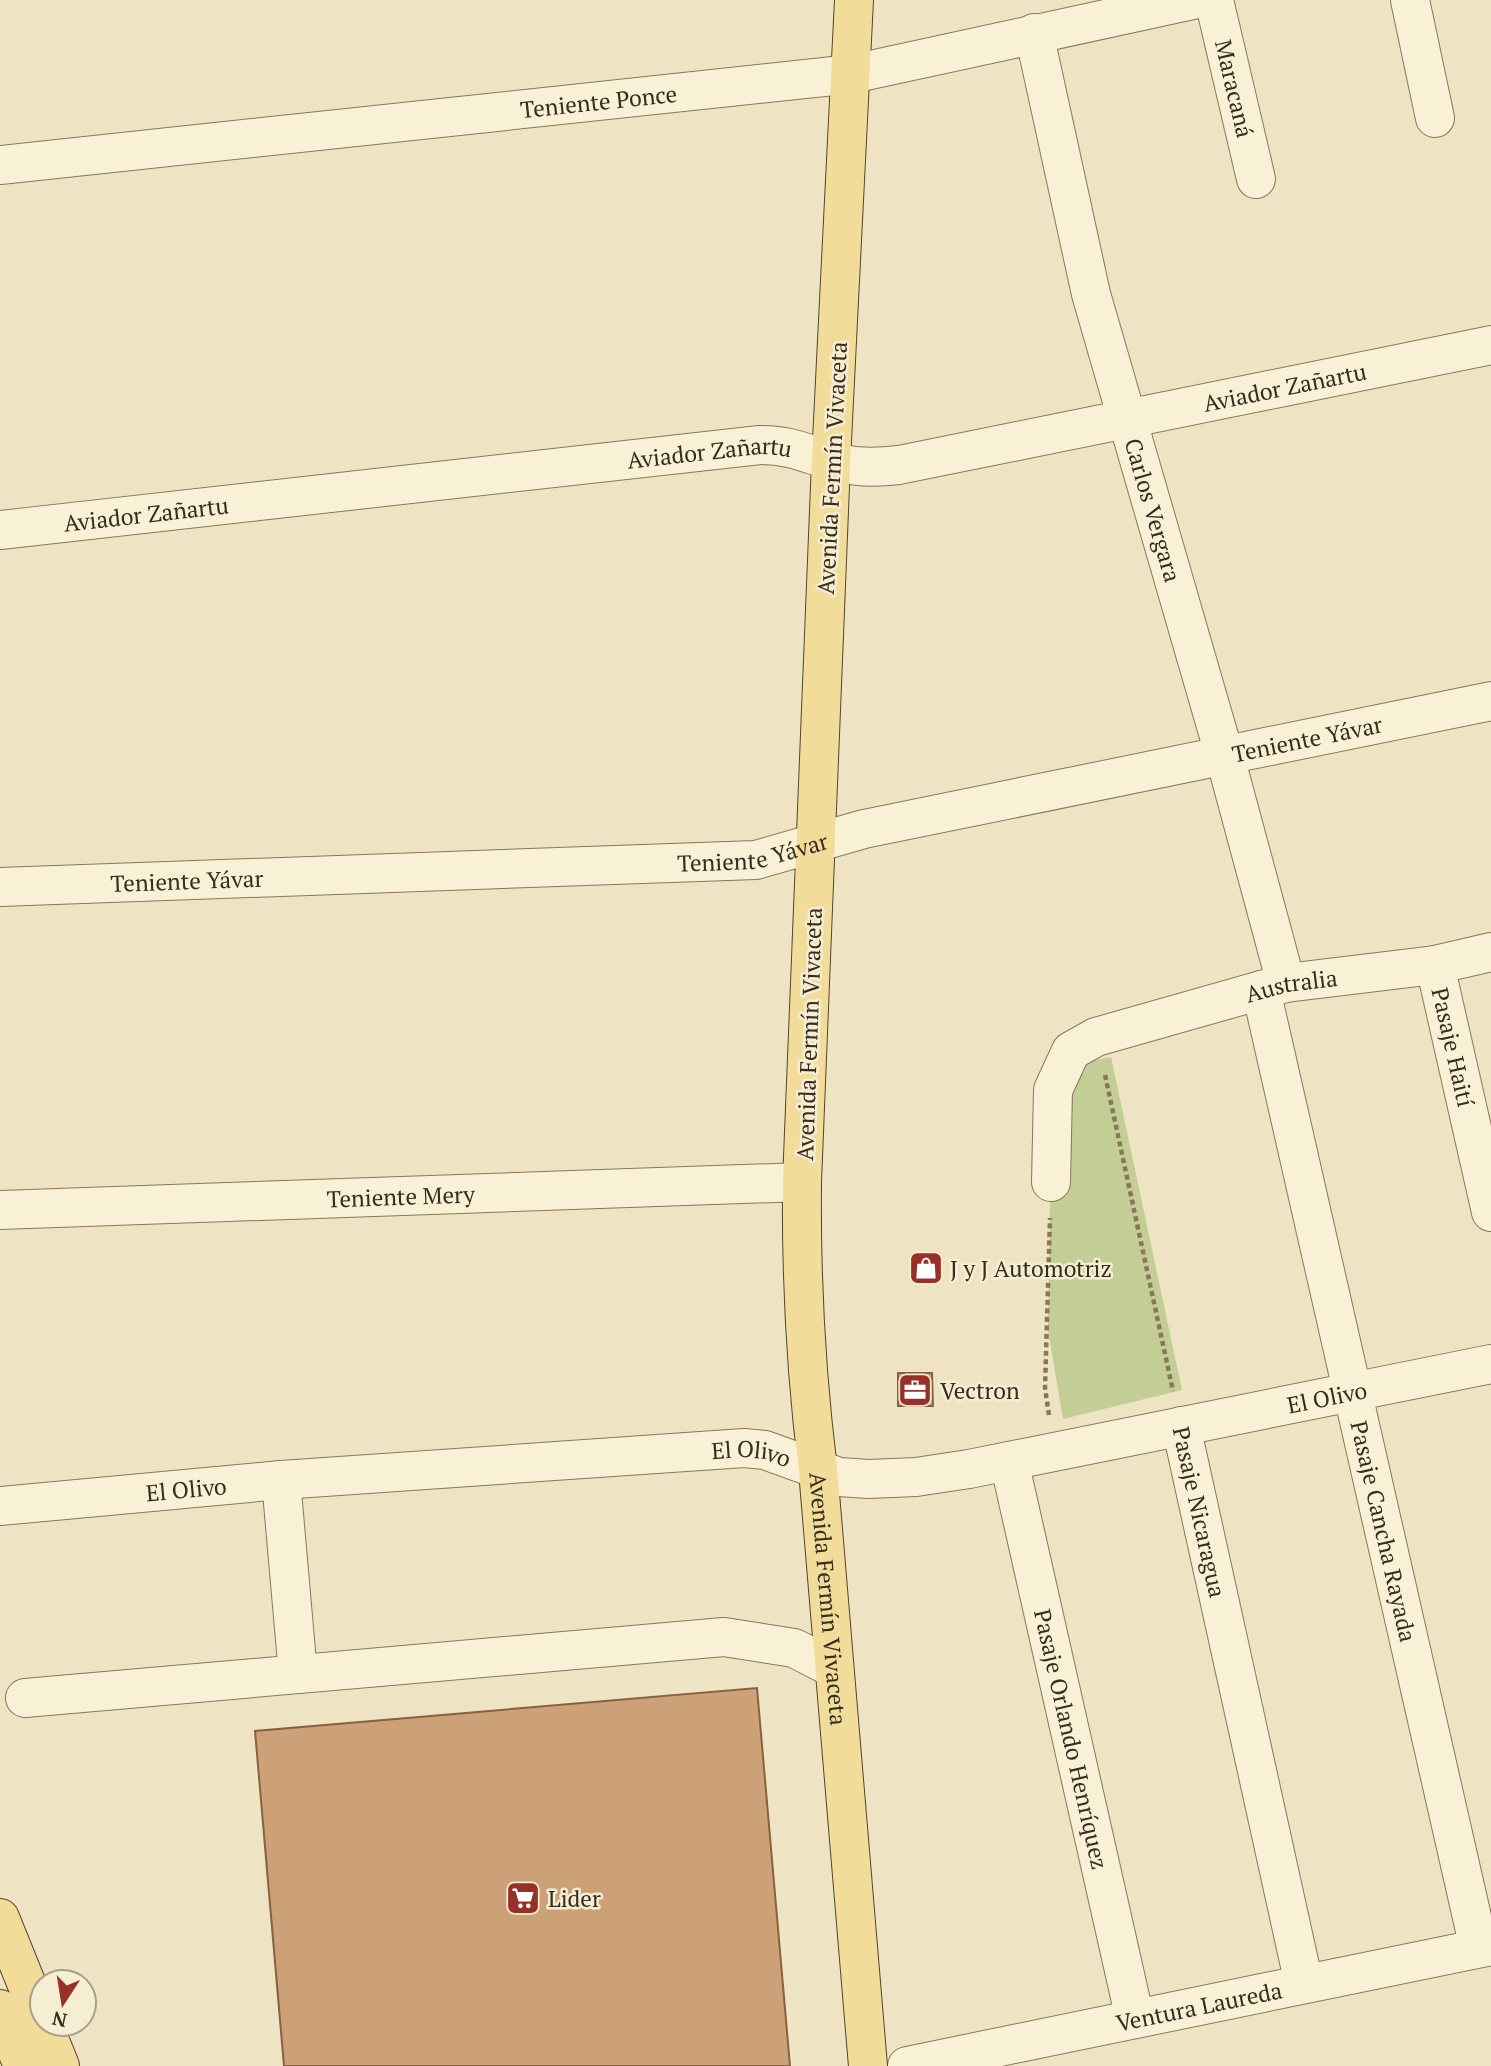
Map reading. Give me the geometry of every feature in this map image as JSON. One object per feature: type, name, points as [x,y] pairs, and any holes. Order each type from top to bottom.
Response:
[{"type":"main road","name":"Avenida Fermín Vivaceta","points":[[855,0],[831,461],[801,1262],[808,1388],[818,1470],[868,2066]]},
{"type":"main road","points":[[0,1918],[28,1988]]},
{"type":"main road","points":[[0,2009],[14,2056]]},
{"type":"main road","points":[[48,2038],[60,2066]]},
{"type":"street","name":"Teniente Ponce","points":[[0,165],[852,74],[1193,0]]},
{"type":"street","name":"Maracaná","points":[[1214,0],[1256,179]]},
{"type":"street","points":[[1410,0],[1435,118]]},
{"type":"street","name":"Carlos Vergara","points":[[1034,33],[1082,257],[1225,757],[1274,986]]},
{"type":"street","name":"Aviador Zañartu","points":[[0,530],[760,445],[794,447],[831,461],[865,467],[899,466],[1491,345]]},
{"type":"street","name":"Teniente Yávar","points":[[0,887],[756,860],[864,829],[1491,701]]},
{"type":"street","name":"Australia","points":[[1096,1037],[1274,986],[1435,965],[1491,952]]},
{"type":"street","name":"Pasaje Haití","points":[[1435,965],[1491,1212]]},
{"type":"street","name":"Pasaje Cancha Rayada","points":[[1274,986],[1353,1392],[1485,1947]]},
{"type":"street","points":[[1051,1182],[1053,1090],[1070,1051],[1096,1037]]},
{"type":"street","name":"Teniente Mery","points":[[0,1210],[802,1182]]},
{"type":"street","name":"El Olivo","points":[[0,1506],[281,1480],[744,1448],[765,1450],[839,1477],[916,1477],[1055,1452],[1491,1364]]},
{"type":"street","name":"Pasaje Nicaragua","points":[[1181,1426],[1304,1984]]},
{"type":"street","name":"Pasaje Orlando Henríquez","points":[[1009,1461],[1135,2019]]},
{"type":"street","points":[[281,1480],[298,1674]]},
{"type":"street","points":[[25,1698],[724,1637],[794,1648],[833,1668]]},
{"type":"street","name":"Ventura Laureda","points":[[907,2066],[1485,1947]]},
{"type":"path","name":"Pasaje Nicaragua","points":[[1096,1037],[1181,1426]]},
{"type":"path","points":[[1051,1182],[1045,1388],[1055,1452]]},
{"type":"green space","points":[[1111,1057],[1182,1390],[1063,1419],[1048,1330],[1051,1136],[1079,1063]]},
{"type":"building","name":"Vectron","points":[[898,1373],[932,1373],[933,1406],[898,1406]]},
{"type":"building","name":"Lider","points":[[757,1688],[790,2066],[284,2066],[255,1731]]},
{"type":"place","name":"J y J Automotriz","points":[[926,1268]]},
{"type":"place","name":"Vectron","points":[[915,1390]]},
{"type":"place","name":"Lider","points":[[523,1898]]}]
